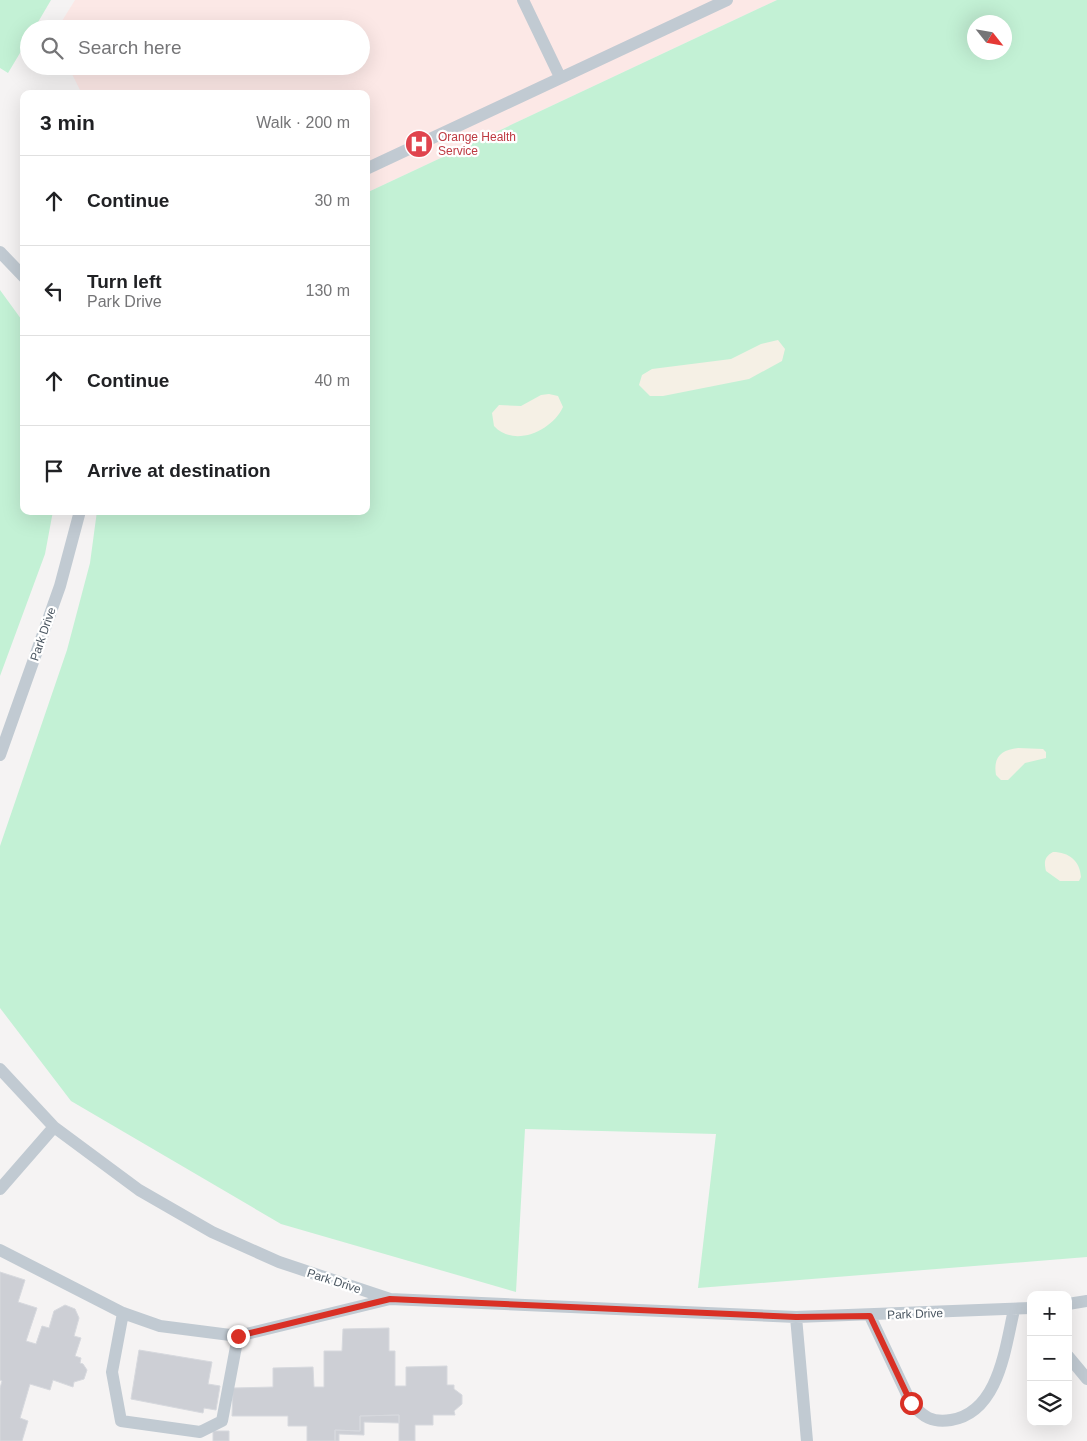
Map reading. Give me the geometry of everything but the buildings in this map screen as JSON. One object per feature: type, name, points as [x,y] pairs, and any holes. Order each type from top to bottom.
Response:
[{"type":"lane","points":[[523,0],[560,77]]},
{"type":"lane","points":[[370,167],[727,0]]},
{"type":"lane","points":[[0,252],[20,273]]},
{"type":"lane","name":"Park Drive","points":[[0,755],[60,586],[79,515]]},
{"type":"lane","name":"Park Drive","points":[[0,1069],[54,1127],[139,1190],[212,1232],[279,1262],[390,1299],[796,1317],[870,1316],[1027,1309]]},
{"type":"lane","points":[[0,1189],[54,1127]]},
{"type":"lane","points":[[0,1250],[123,1313],[160,1326],[238,1336],[390,1299]]},
{"type":"lane","points":[[1072,1303],[1087,1301]]},
{"type":"lane","points":[[870,1316],[911,1403],[921,1415],[931,1420],[942,1421],[956,1419],[972,1411],[983,1401],[997,1375],[1014,1310]]},
{"type":"lane","points":[[123,1313],[112,1372],[121,1421],[200,1432],[222,1420],[238,1336]]},
{"type":"lane","points":[[796,1317],[807,1441]]},
{"type":"lane","points":[[1072,1361],[1087,1379]]},
{"type":"shaded area","name":"Orange Health Service","points":[[75,0],[777,0],[370,191],[370,90],[80,90],[72,75],[370,75],[370,20],[63,20]]},
{"type":"green space","points":[[0,0],[51,0],[39,20],[20,20],[20,53],[8,73],[0,68]]},
{"type":"green space","points":[[777,0],[1087,0],[1087,1257],[698,1288],[716,1134],[525,1129],[516,1292],[281,1224],[71,1101],[0,1008],[0,846],[67,650],[90,563],[96,515],[370,515],[370,191]]},
{"type":"green space","points":[[0,290],[20,318],[20,515],[52,515],[45,554],[0,676]]},
{"type":"sand","points":[[778,340],[785,349],[782,361],[749,379],[663,396],[650,396],[639,385],[642,375],[652,369],[731,359],[761,344]]},
{"type":"sand","points":[[541,395],[558,396],[563,407],[558,416],[542,429],[532,434],[512,436],[494,426],[492,413],[499,405],[521,406]]},
{"type":"sand","points":[[1018,748],[1043,749],[1046,752],[1046,758],[1025,763],[1008,780],[1001,780],[996,775],[997,759],[1003,753]]},
{"type":"sand","points":[[1053,852],[1059,852],[1073,858],[1080,871],[1081,877],[1079,881],[1060,881],[1046,871],[1045,860]]},
{"type":"place","name":"Orange Health Service","points":[[419,144]]},
{"type":"route","points":[[238,1336],[390,1299],[796,1317],[870,1316],[911,1403]]}]
